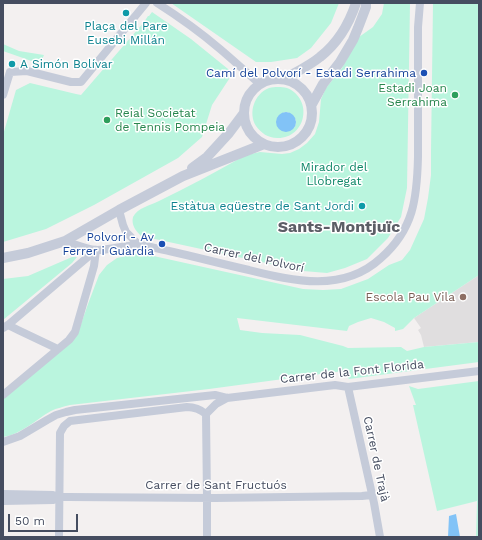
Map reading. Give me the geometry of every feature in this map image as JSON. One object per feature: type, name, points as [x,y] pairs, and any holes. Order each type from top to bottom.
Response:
[{"type":"street","points":[[3,95],[6,70],[27,71],[71,82],[82,82],[146,3]]},
{"type":"street","points":[[157,3],[177,16],[220,49],[260,84]]},
{"type":"street","points":[[284,79],[319,58],[336,42],[352,15],[356,3]]},
{"type":"street","points":[[312,104],[323,84],[340,62],[353,40],[366,3]]},
{"type":"street","name":"Carrer del Polvorí","points":[[65,241],[96,250],[139,245],[285,279],[306,281],[338,280],[353,276],[374,265],[391,250],[399,239],[406,227],[415,199],[418,178],[418,27],[420,3]]},
{"type":"street","points":[[276,78],[284,79],[294,82],[302,87],[312,104],[313,115],[310,126],[301,139],[286,146],[275,147],[264,144],[256,139],[250,132],[244,113],[246,102],[251,92],[260,84],[276,78]]},
{"type":"street","points":[[183,176],[207,157],[229,133],[244,113]]},
{"type":"street","points":[[3,258],[28,253],[65,241],[183,176],[264,144]]},
{"type":"street","points":[[119,210],[124,229],[139,245]]},
{"type":"street","points":[[6,326],[96,250]]},
{"type":"street","points":[[3,395],[69,340],[78,323],[94,266],[96,250]]},
{"type":"street","points":[[6,326],[18,330],[58,350]]},
{"type":"street","name":"Carrer de la Font Florida","points":[[3,442],[20,436],[47,420],[66,412],[215,395],[226,398],[334,385],[348,387],[479,371]]},
{"type":"street","name":"Carrer de Trajà","points":[[348,387],[380,537]]},
{"type":"street","name":"Carrer de la Font Florida","points":[[206,414],[216,404],[226,398]]},
{"type":"street","points":[[59,537],[60,433],[64,426],[70,421],[195,407],[206,414],[207,537]]},
{"type":"street","name":"Carrer de Sant Fructuós","points":[[3,494],[53,494],[60,497],[207,498],[372,496]]},
{"type":"street","name":"Carrer de Sant Fructuós","points":[[3,501],[53,500],[60,497]]},
{"type":"shaded area","name":"Escola Pau Vila","points":[[479,275],[479,342],[424,347],[418,330],[421,328],[414,318]]},
{"type":"green space","points":[[171,3],[339,3],[331,23],[311,48],[297,58],[271,62],[256,62]]},
{"type":"green space","name":"Mirador del Llobregat","points":[[384,3],[410,3],[407,188],[401,217],[388,238],[367,259],[345,268],[327,273],[303,271],[141,236],[139,234],[134,228],[133,217],[141,209],[191,185],[244,156],[260,152],[282,154],[290,153],[307,143],[315,134],[319,122],[321,99],[326,88],[342,68],[359,37],[373,27],[382,14]]},
{"type":"green space","points":[[433,3],[479,3],[479,275],[414,318],[403,329],[395,331],[395,328],[384,322],[371,318],[349,326],[347,331],[237,318],[240,330],[300,335],[348,348],[401,347],[407,351],[424,347],[479,342],[479,362],[349,379],[343,371],[209,389],[70,405],[51,411],[22,430],[3,437],[3,399],[51,359],[81,324],[99,275],[107,265],[117,258],[140,253],[303,289],[323,290],[341,289],[368,279],[389,265],[402,260],[410,250],[424,219],[431,175]]},
{"type":"green space","name":"Reial Societat de Tennis Pompeia","points":[[152,12],[191,39],[233,73],[212,105],[202,137],[178,158],[94,205],[46,229],[3,242],[3,135],[16,90],[30,83],[81,95]]},
{"type":"green space","points":[[3,44],[19,51],[44,55],[40,64],[3,51]]},
{"type":"green space","points":[[272,87],[282,87],[296,93],[301,101],[303,118],[300,126],[295,132],[287,137],[274,138],[265,135],[256,126],[253,110],[256,99],[264,91]],"holes":[[[285,112],[288,112],[296,120],[295,127],[283,131],[280,129],[277,121],[279,116]]]},
{"type":"green space","points":[[72,257],[77,257],[72,263],[3,320],[3,279],[28,276]]},
{"type":"green space","points":[[479,381],[479,537],[476,537],[477,501],[437,511],[413,405],[416,405],[409,386],[418,389]]},
{"type":"water","points":[[286,112],[293,115],[296,122],[293,129],[286,132],[279,129],[276,122],[279,115]]},
{"type":"water","points":[[456,514],[460,537],[448,537],[449,516]]},
{"type":"place","name":"Plaça del Pare Eusebi Millán","points":[[126,13]]},
{"type":"place","name":"A Simón Bolívar","points":[[12,64]]},
{"type":"place","name":"Camí del Polvorí - Estadi Serrahima","points":[[424,73]]},
{"type":"place","name":"Estadi Joan Serrahima","points":[[455,95]]},
{"type":"place","name":"Reial Societat de Tennis Pompeia","points":[[107,120]]},
{"type":"place","name":"Estàtua eqüestre de Sant Jordi","points":[[362,206]]},
{"type":"place","name":"Polvorí - Av Ferrer i Guàrdia","points":[[162,244]]},
{"type":"place","name":"Escola Pau Vila","points":[[463,297]]},
{"type":"district","name":"Sants-Montjuïc","points":[[339,227]]}]
